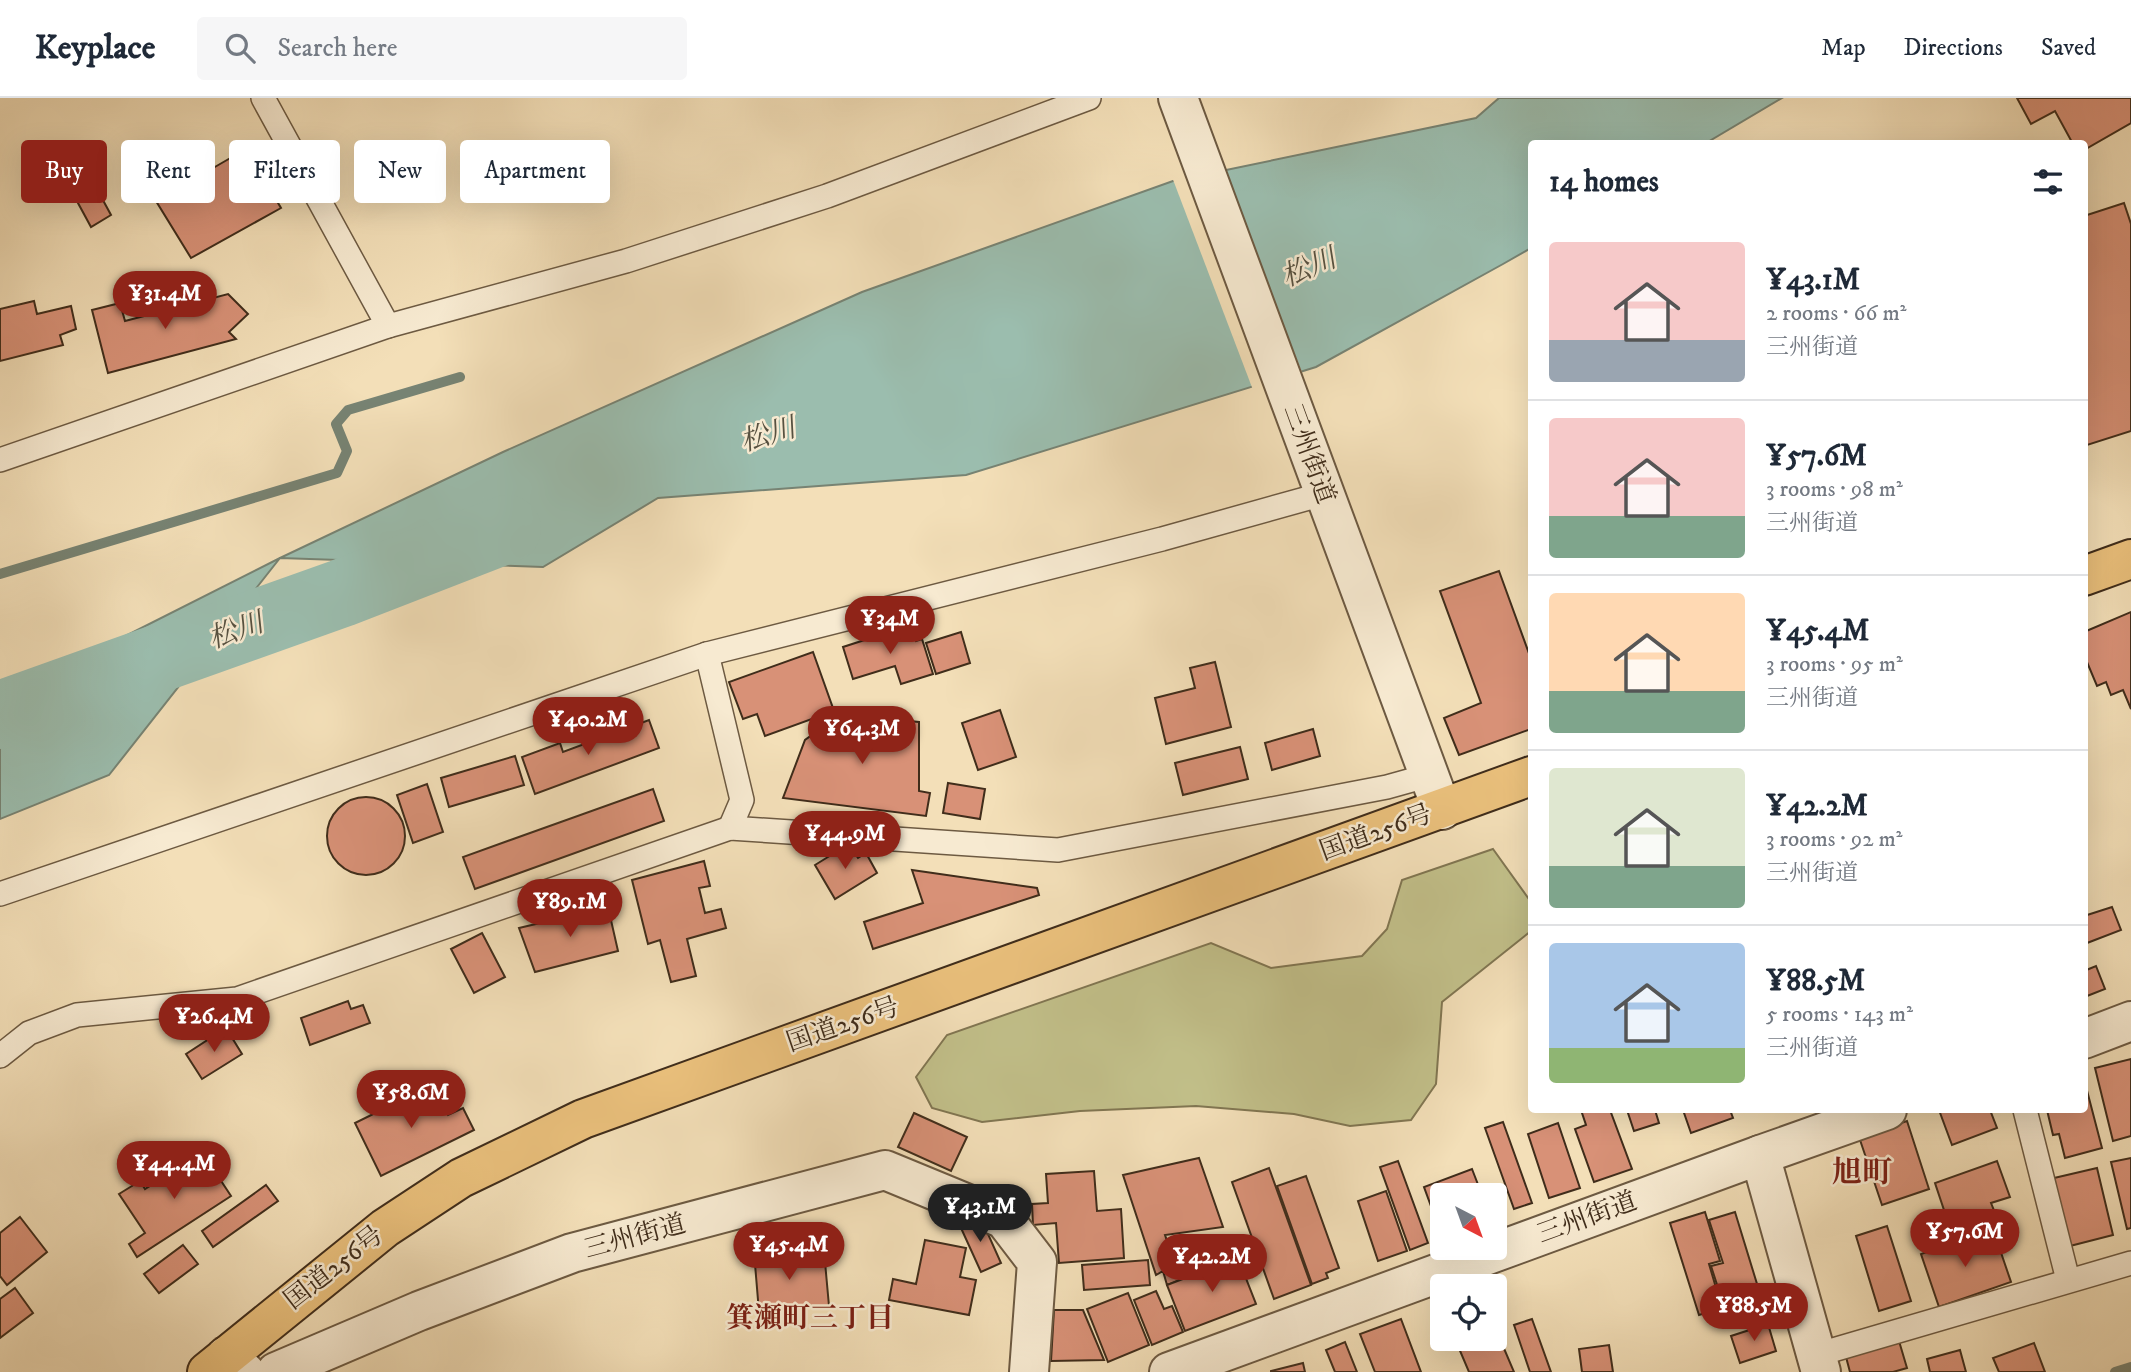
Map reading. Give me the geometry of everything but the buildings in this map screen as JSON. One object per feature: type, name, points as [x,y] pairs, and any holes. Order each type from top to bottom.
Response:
[{"type":"highway","points":[[2088,575],[2131,559]]},
{"type":"highway","name":"国道256号","points":[[226,1367],[385,1228],[461,1178],[583,1119],[1436,792],[1528,777]]},
{"type":"street","name":"三州街道","points":[[1178,98],[1436,792]]},
{"type":"street","points":[[2088,1037],[2131,1021]]},
{"type":"street","name":"三州街道","points":[[1169,1372],[1879,1113]]},
{"type":"street","points":[[1760,1155],[1818,1363]]},
{"type":"street","name":"三州街道","points":[[276,1372],[419,1311],[572,1253],[885,1170],[1004,1219],[1037,1262],[1029,1372]]},
{"type":"lane","points":[[263,98],[388,326]]},
{"type":"lane","points":[[0,460],[388,326],[626,261],[827,196],[1089,98]]},
{"type":"lane","points":[[0,894],[707,654],[1162,539],[1319,481]]},
{"type":"lane","points":[[707,654],[742,800],[730,828]]},
{"type":"lane","points":[[0,1056],[29,1033],[76,1015],[237,999],[730,828],[1058,850],[1387,787],[1436,792]]},
{"type":"lane","points":[[2026,1113],[2068,1280]]},
{"type":"lane","points":[[1818,1363],[2068,1280],[2131,1263]]},
{"type":"shaded area","points":[[1493,849],[1528,898],[1528,933],[1442,1002],[1436,1084],[1411,1120],[1350,1126],[1294,1114],[1196,1106],[1080,1111],[982,1122],[932,1108],[916,1077],[947,1035],[1211,943],[1271,968],[1362,956],[1387,929],[1402,880]]},
{"type":"water","points":[[1499,98],[1782,98],[1711,140],[1528,140],[1528,250],[1316,367],[966,475],[658,498],[543,567],[280,558],[503,452],[862,292],[1173,181],[1476,118]]},
{"type":"water","points":[[280,558],[109,775],[0,819],[0,689],[68,665]]},
{"type":"pier","points":[[1222,167],[1303,375],[1253,390],[1172,177]]},
{"type":"waterway","points":[[0,574],[337,473],[347,451],[336,424],[348,410],[460,377]]},
{"type":"waterway","name":"松川","points":[[0,715],[342,593],[507,529]]},
{"type":"waterway","points":[[2115,1372],[2131,1367]]},
{"type":"district","name":"旭町","points":[[1862,1173]]},
{"type":"district","name":"箕瀬町三丁目","points":[[810,1318]]}]
